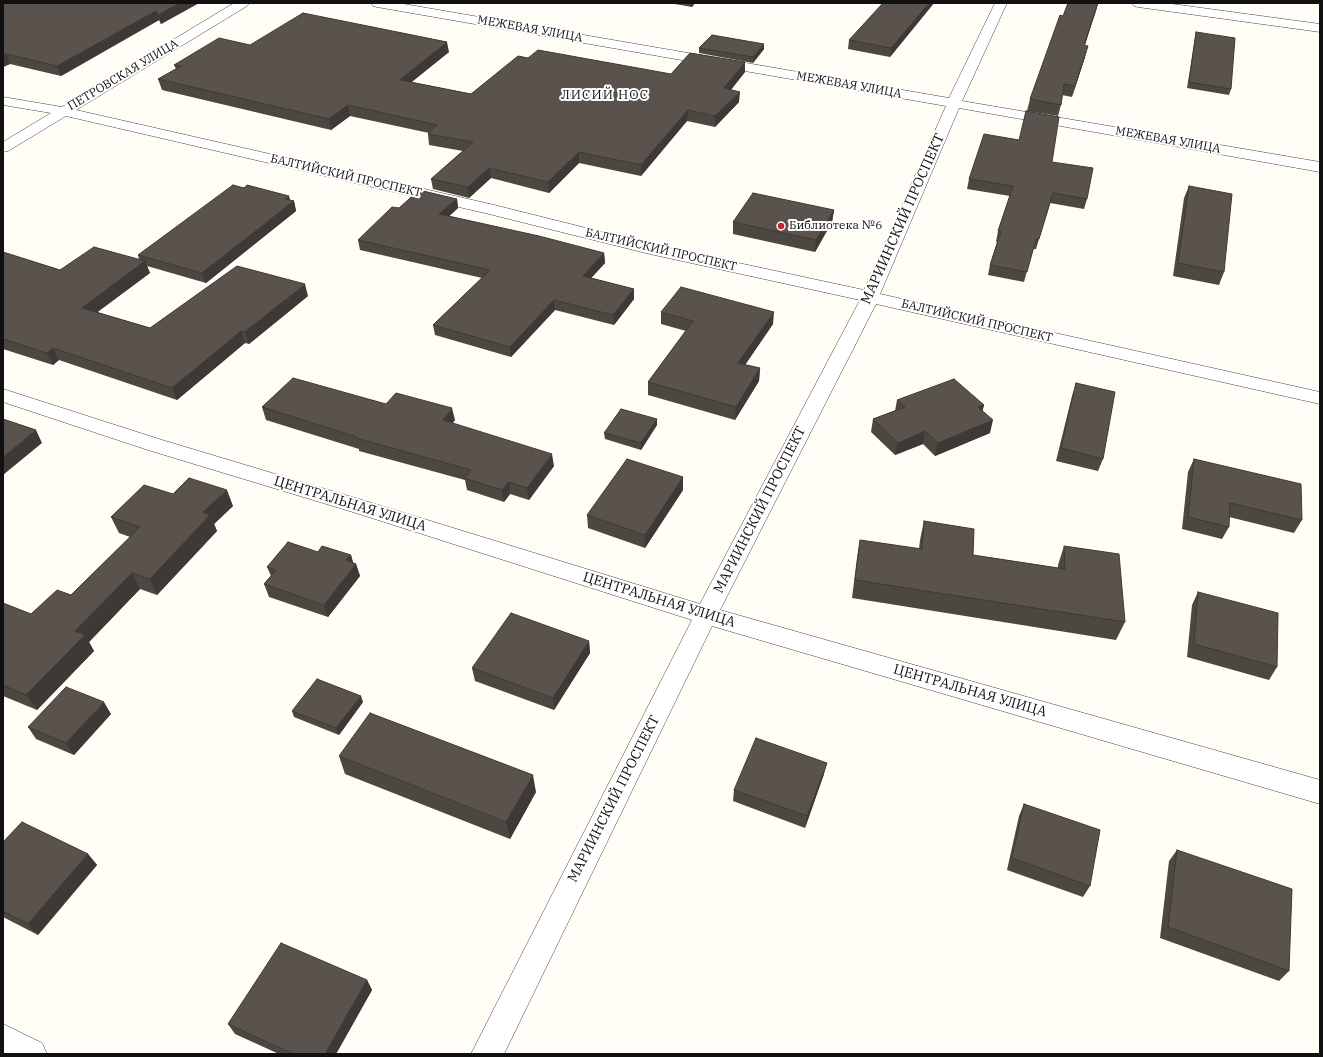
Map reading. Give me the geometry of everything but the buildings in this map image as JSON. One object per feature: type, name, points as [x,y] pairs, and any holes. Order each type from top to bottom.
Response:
[{"type":"street","name":"ПЕТРОВСКАЯ УЛИЦА","points":[[3,148],[243,3]]},
{"type":"street","name":"МЕЖЕВАЯ УЛИЦА","points":[[377,3],[1320,167]]},
{"type":"street","name":"МАРИИНСКИЙ ПРОСПЕКТ","points":[[487,1054],[706,615],[870,297],[954,103],[1001,3]]},
{"type":"street","points":[[1138,3],[1320,28]]},
{"type":"street","name":"БАЛТИЙСКИЙ ПРОСПЕКТ","points":[[3,101],[63,111],[490,209],[650,249],[1320,398]]},
{"type":"street","name":"ЦЕНТРАЛЬНАЯ УЛИЦА","points":[[3,395],[155,445],[364,508],[706,615],[1320,792]]},
{"type":"street","points":[[3,1040],[31,1054]]},
{"type":"place","name":"Библиотека №6","points":[[781,226]]},
{"type":"district","name":"ЛИСИЙ НОС","points":[[605,95]]}]
